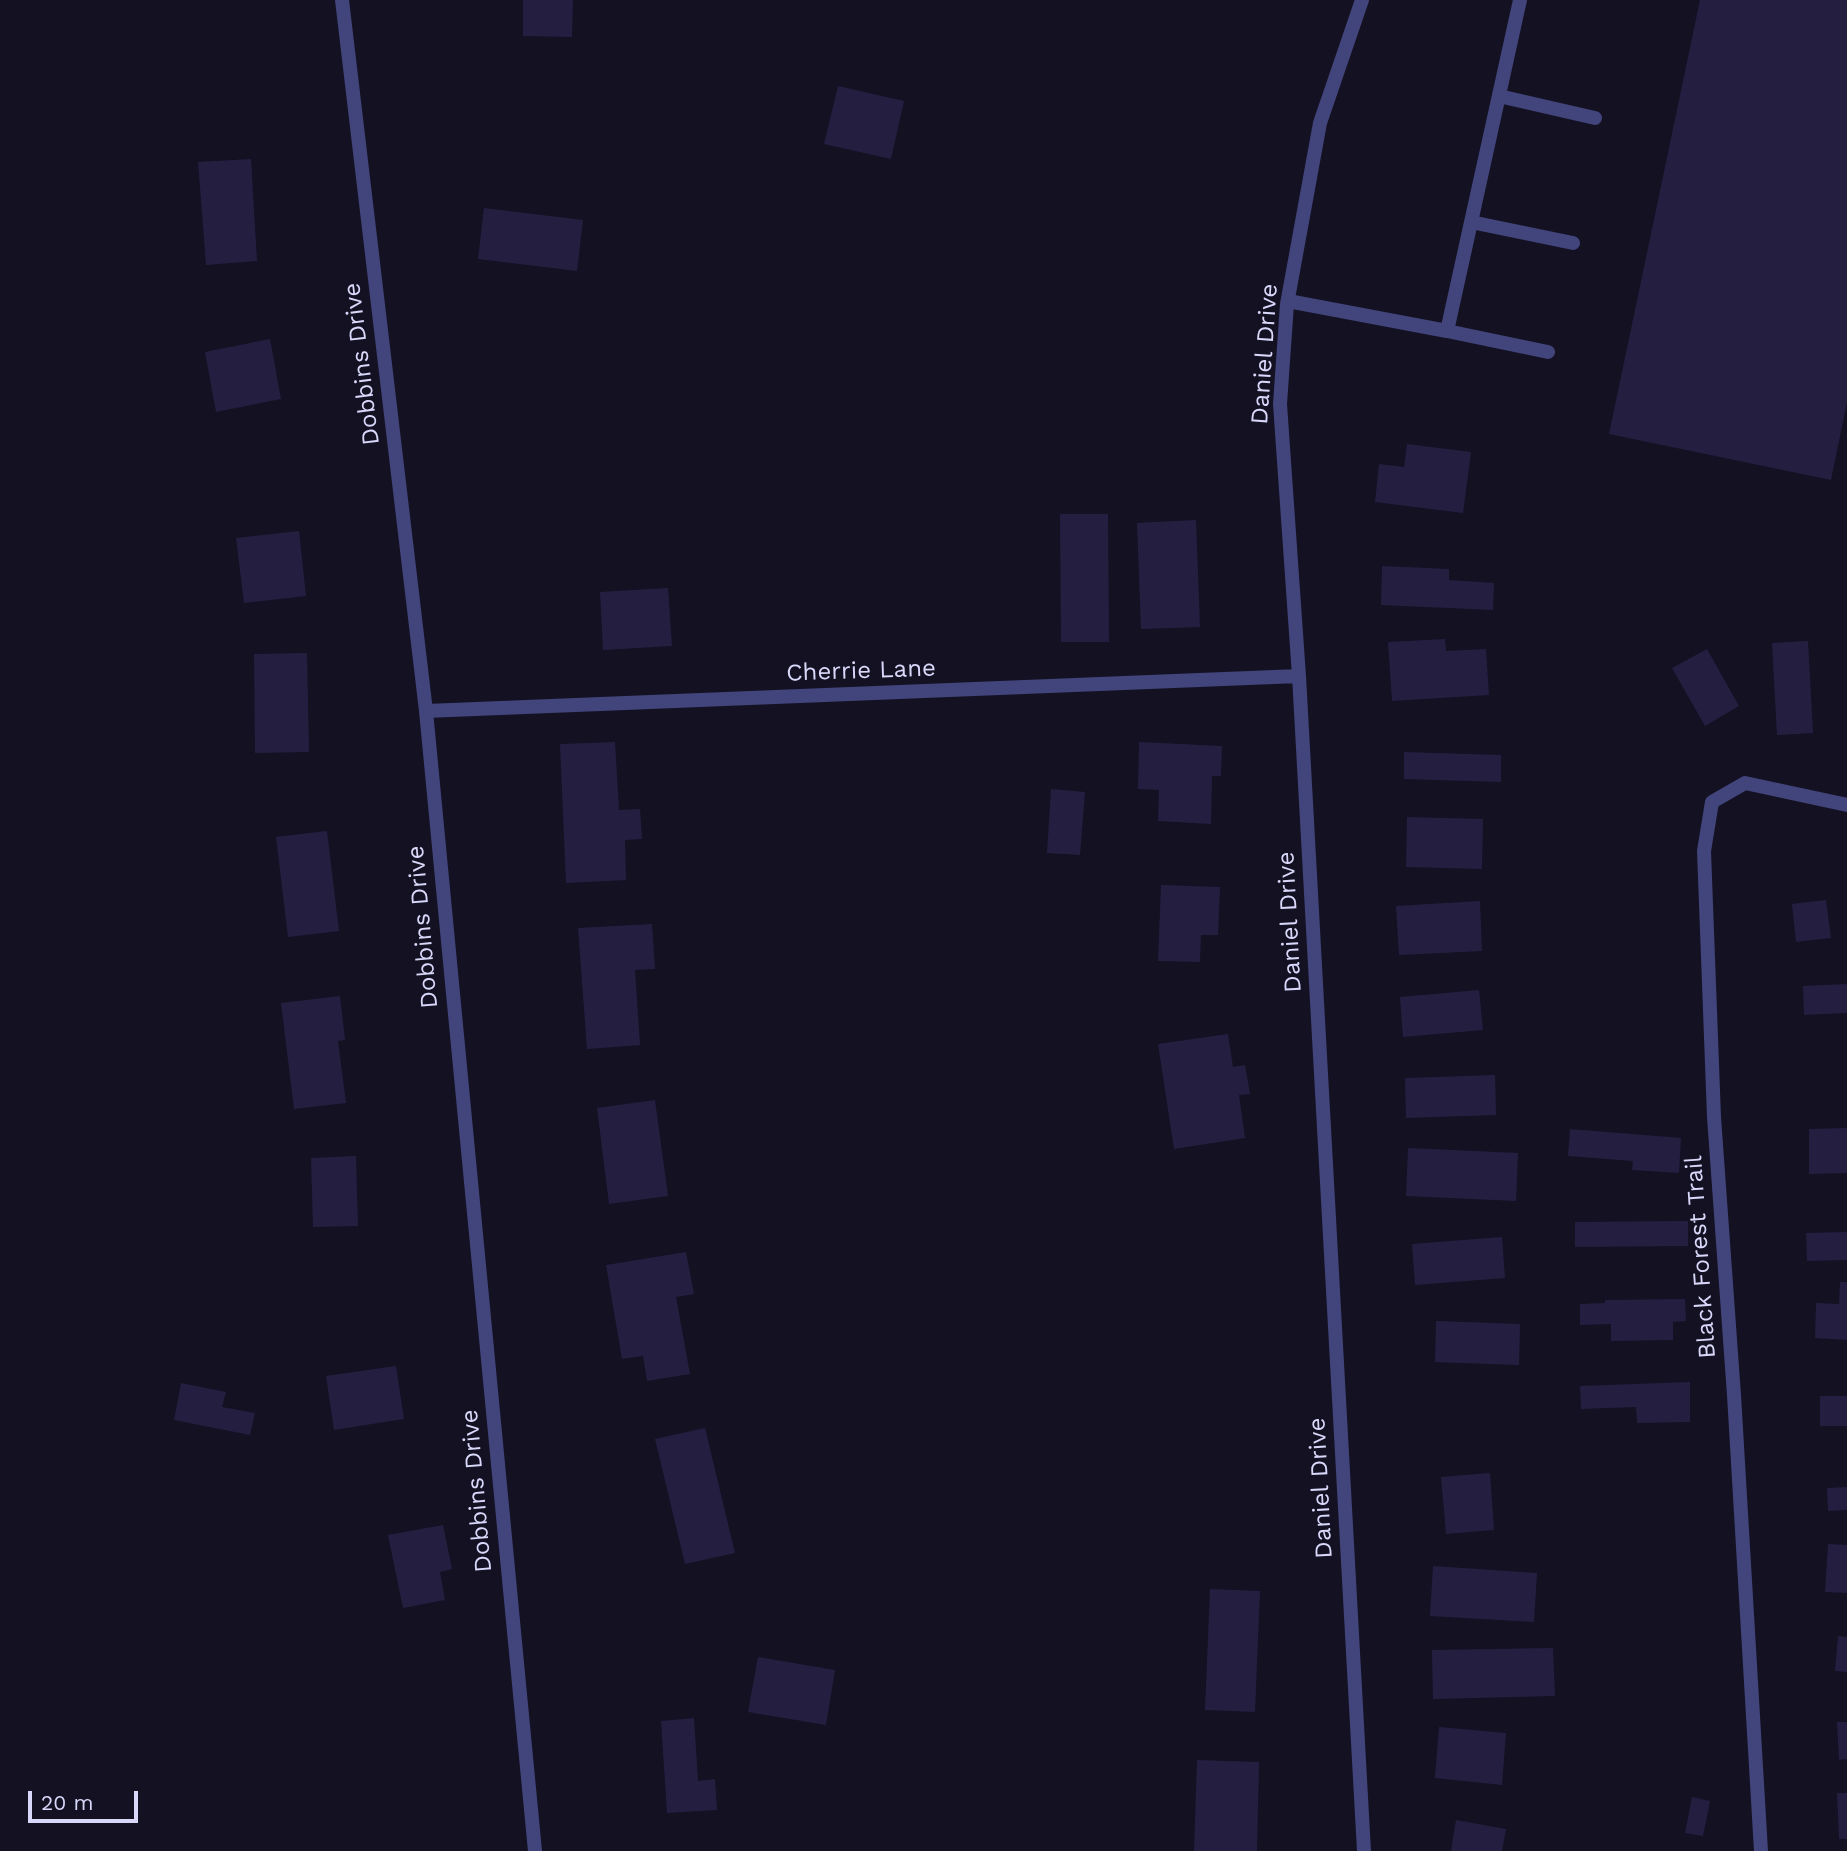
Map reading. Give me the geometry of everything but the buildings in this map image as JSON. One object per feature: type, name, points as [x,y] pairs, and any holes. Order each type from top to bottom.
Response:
[{"type":"street","name":"Dobbins Drive","points":[[342,0],[426,711],[535,1851]]},
{"type":"street","name":"Daniel Drive","points":[[1362,0],[1320,123],[1288,301],[1280,404],[1299,676],[1364,1851]]},
{"type":"street","points":[[1447,331],[1520,0]]},
{"type":"street","points":[[1499,96],[1595,118]]},
{"type":"street","points":[[1471,222],[1573,243]]},
{"type":"street","points":[[1288,301],[1548,352]]},
{"type":"street","name":"Cherrie Lane","points":[[426,711],[1299,676]]},
{"type":"street","name":"Black Forest Trail","points":[[1761,1851],[1734,1395],[1714,1116],[1704,851],[1712,802],[1745,783],[1847,805]]}]
